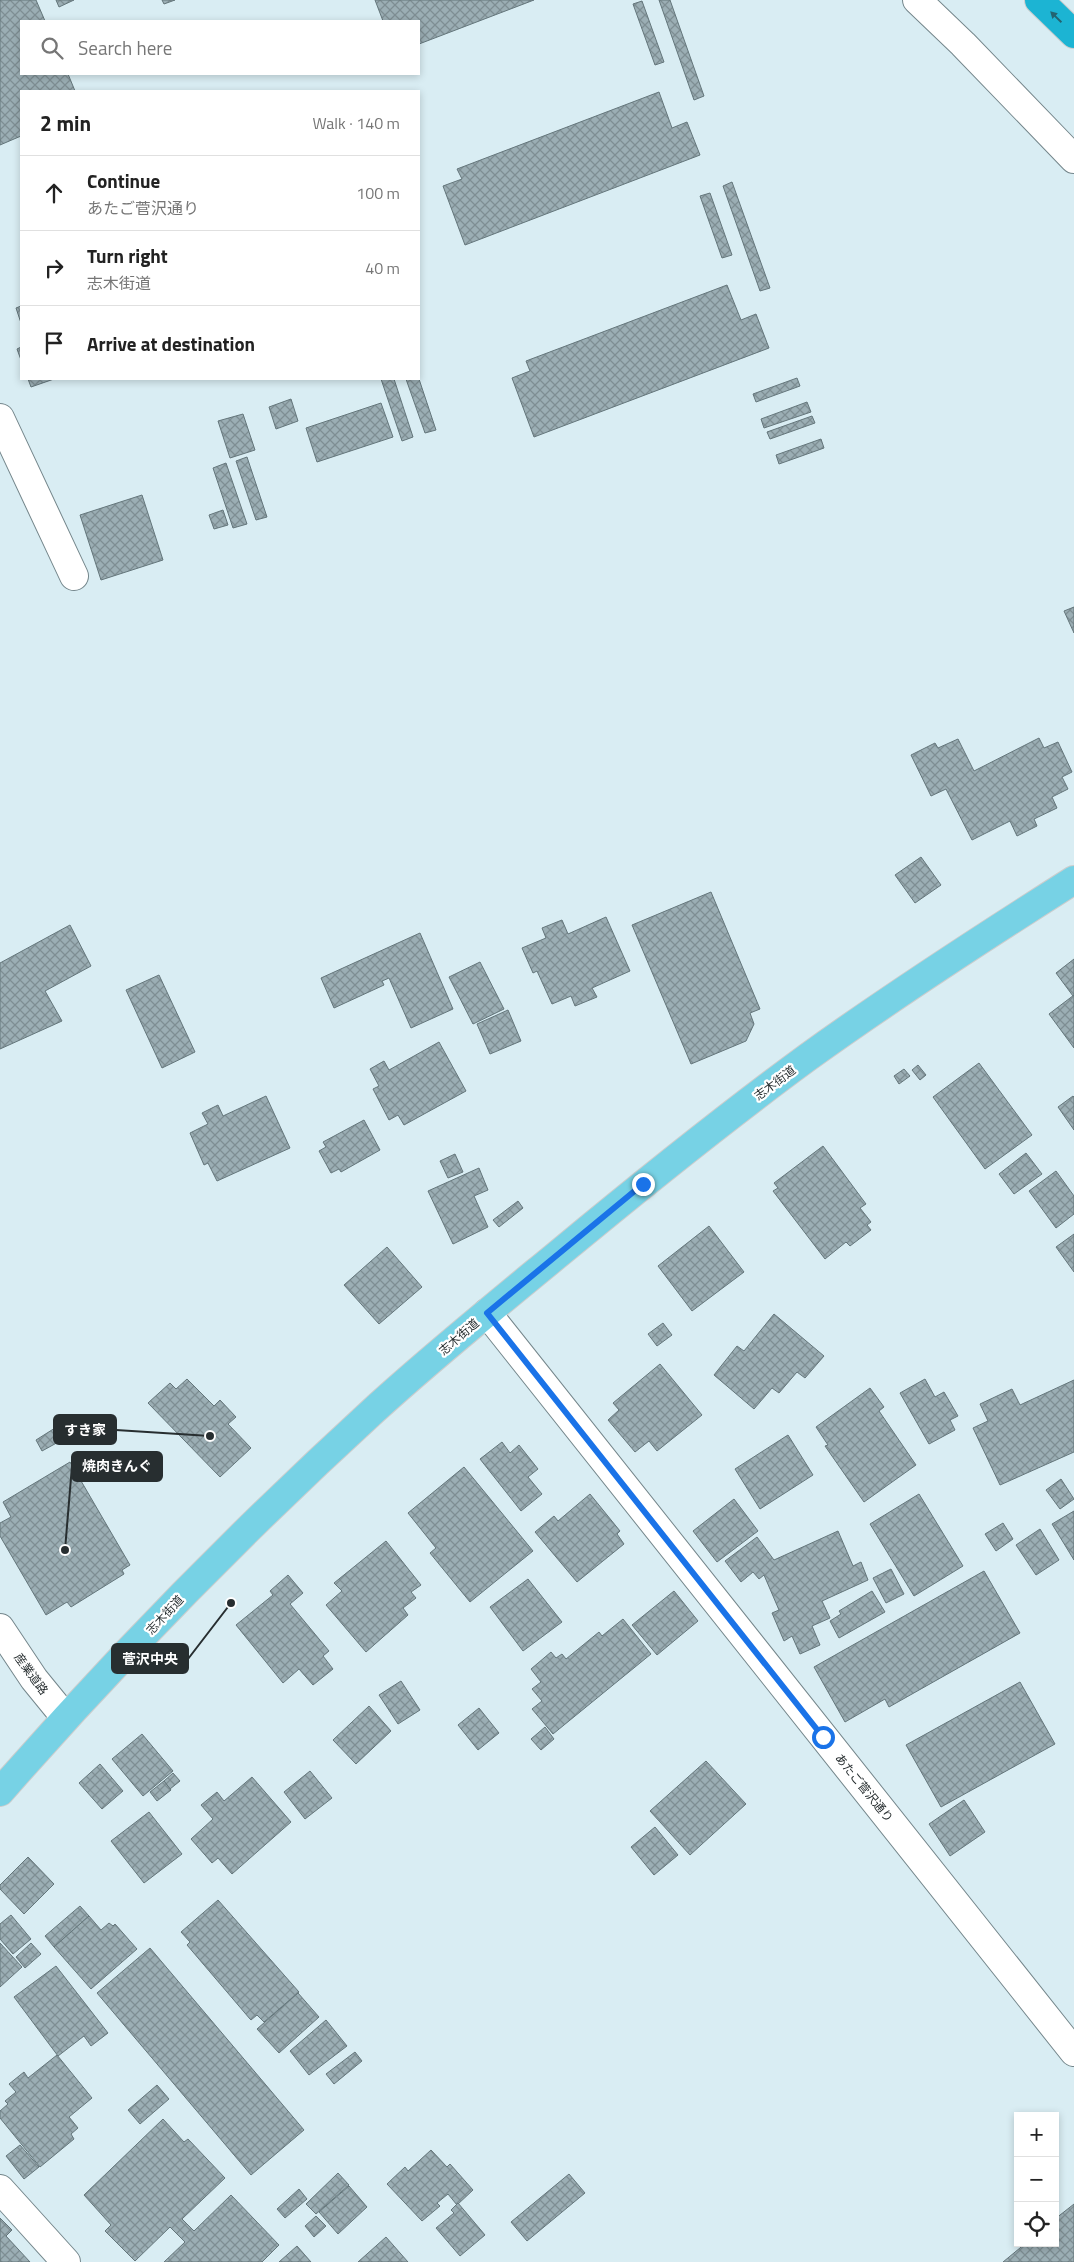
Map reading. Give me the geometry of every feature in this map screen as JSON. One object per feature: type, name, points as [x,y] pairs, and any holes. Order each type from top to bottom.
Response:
[{"type":"highway","points":[[1039,0],[1074,34]]},
{"type":"main road","name":"志木街道","points":[[0,1792],[65,1718],[222,1555],[375,1409],[487,1313],[643,1184],[808,1058],[982,938],[1074,880]]},
{"type":"street","points":[[917,0],[963,44],[1074,159]]},
{"type":"street","points":[[0,418],[74,576]]},
{"type":"street","name":"あたご菅沢通り","points":[[487,1313],[1074,2052]]},
{"type":"street","name":"産業道路","points":[[0,1628],[34,1680],[65,1718]]},
{"type":"street","points":[[0,2189],[66,2262]]},
{"type":"building","points":[[0,0],[36,0],[45,20],[20,20],[20,75],[68,75],[75,90],[20,90],[20,136],[0,145]]},
{"type":"building","points":[[56,0],[74,0],[59,7]]},
{"type":"building","points":[[162,0],[175,0],[164,4]]},
{"type":"building","points":[[375,0],[534,0],[420,44],[420,20],[383,20]]},
{"type":"building","points":[[659,0],[670,0],[704,96],[694,100]]},
{"type":"building","points":[[642,1],[664,62],[655,65],[633,4]]},
{"type":"building","points":[[659,92],[672,128],[687,122],[700,155],[465,245],[443,186],[462,179],[457,169]]},
{"type":"building","points":[[732,182],[770,288],[760,291],[723,186]]},
{"type":"building","points":[[710,193],[732,255],[722,258],[700,196]]},
{"type":"building","points":[[727,285],[741,320],[756,314],[769,348],[534,437],[512,378],[530,371],[526,361]]},
{"type":"building","points":[[20,306],[20,320],[16,308]]},
{"type":"building","points":[[797,378],[800,386],[756,402],[753,394]]},
{"type":"building","points":[[28,380],[51,380],[31,387]]},
{"type":"building","points":[[381,380],[394,380],[413,437],[402,441]]},
{"type":"building","points":[[406,380],[419,380],[436,430],[425,433]]},
{"type":"building","points":[[291,399],[298,421],[276,429],[269,407]]},
{"type":"building","points":[[807,402],[811,412],[764,428],[761,419]]},
{"type":"building","points":[[381,403],[393,437],[317,462],[306,428]]},
{"type":"building","points":[[243,414],[255,450],[230,458],[218,421]]},
{"type":"building","points":[[812,416],[815,423],[770,439],[767,432]]},
{"type":"building","points":[[821,439],[824,448],[779,464],[776,455]]},
{"type":"building","points":[[247,457],[267,517],[256,520],[236,461]]},
{"type":"building","points":[[226,463],[247,524],[233,528],[213,468]]},
{"type":"building","points":[[142,495],[163,560],[101,580],[80,515]]},
{"type":"building","points":[[223,510],[228,525],[214,529],[209,515]]},
{"type":"building","points":[[1074,607],[1074,633],[1064,611]]},
{"type":"building","points":[[1039,738],[1044,748],[1058,742],[1072,772],[1062,777],[1068,789],[1052,797],[1057,808],[1034,819],[1037,826],[1017,836],[1010,821],[972,840],[946,789],[931,796],[911,755],[935,743],[938,748],[958,739],[974,771]]},
{"type":"building","points":[[921,857],[941,885],[915,903],[895,875]]},
{"type":"building","points":[[711,892],[760,1009],[750,1013],[754,1024],[746,1041],[691,1064],[632,925]]},
{"type":"building","points":[[606,917],[630,971],[592,988],[597,997],[575,1006],[571,996],[552,1004],[537,971],[533,973],[522,948],[546,938],[542,928],[562,920],[568,934]]},
{"type":"building","points":[[70,925],[91,966],[45,991],[62,1021],[0,1049],[0,963]]},
{"type":"building","points":[[420,933],[453,1009],[411,1028],[389,978],[382,981],[384,985],[334,1008],[321,978]]},
{"type":"building","points":[[1074,959],[1074,996],[1073,996],[1056,973]]},
{"type":"building","points":[[480,962],[504,1009],[473,1024],[449,977]]},
{"type":"building","points":[[159,975],[195,1052],[162,1068],[126,990]]},
{"type":"building","points":[[1074,995],[1074,1048],[1049,1014]]},
{"type":"building","points":[[508,1010],[521,1041],[490,1054],[477,1024]]},
{"type":"building","points":[[439,1042],[466,1091],[404,1125],[398,1115],[389,1120],[373,1089],[379,1086],[370,1069],[384,1061],[389,1070]]},
{"type":"building","points":[[979,1063],[1032,1135],[985,1169],[933,1097]]},
{"type":"building","points":[[918,1065],[926,1075],[920,1080],[912,1070]]},
{"type":"building","points":[[904,1069],[910,1076],[899,1084],[894,1076]]},
{"type":"building","points":[[266,1096],[290,1148],[217,1181],[208,1163],[204,1165],[190,1133],[208,1124],[202,1113],[218,1105],[223,1116]]},
{"type":"building","points":[[1074,1097],[1074,1130],[1058,1107]]},
{"type":"building","points":[[364,1120],[380,1150],[341,1172],[339,1169],[331,1173],[319,1151],[326,1147],[323,1142]]},
{"type":"building","points":[[823,1146],[866,1204],[860,1208],[871,1222],[867,1225],[871,1230],[850,1246],[846,1242],[825,1259],[773,1191],[778,1188],[774,1183]]},
{"type":"building","points":[[1026,1153],[1042,1174],[1014,1194],[999,1174]]},
{"type":"building","points":[[455,1154],[463,1172],[448,1178],[440,1161]]},
{"type":"building","points":[[479,1168],[488,1190],[474,1196],[488,1227],[453,1244],[428,1191]]},
{"type":"building","points":[[1056,1171],[1074,1196],[1074,1214],[1056,1228],[1029,1191]]},
{"type":"building","points":[[518,1201],[523,1208],[499,1227],[493,1220]]},
{"type":"building","points":[[709,1226],[744,1272],[692,1311],[658,1266]]},
{"type":"building","points":[[1074,1234],[1074,1272],[1056,1247]]},
{"type":"building","points":[[387,1247],[422,1287],[379,1324],[344,1285]]},
{"type":"building","points":[[774,1314],[824,1356],[805,1378],[797,1372],[779,1393],[772,1388],[754,1409],[714,1375],[737,1346],[744,1351]]},
{"type":"building","points":[[663,1323],[672,1335],[657,1346],[648,1334]]},
{"type":"building","points":[[660,1364],[702,1415],[657,1451],[649,1441],[635,1452],[608,1420],[619,1410],[613,1403]]},
{"type":"building","points":[[187,1379],[214,1406],[220,1400],[236,1417],[228,1424],[251,1448],[220,1477],[148,1403],[170,1383],[176,1389]]},
{"type":"building","points":[[925,1379],[935,1397],[944,1392],[958,1416],[950,1420],[955,1430],[929,1444],[900,1393]]},
{"type":"building","points":[[1074,1380],[1074,1452],[1000,1485],[973,1428],[988,1421],[980,1404],[1012,1389],[1020,1405]]},
{"type":"building","points":[[870,1388],[884,1407],[879,1411],[916,1465],[864,1502],[825,1446],[828,1445],[816,1427]]},
{"type":"building","points":[[55,1428],[62,1440],[42,1451],[36,1440]]},
{"type":"building","points":[[788,1435],[813,1475],[760,1509],[735,1469]]},
{"type":"building","points":[[502,1442],[510,1453],[519,1445],[538,1469],[528,1477],[542,1494],[521,1511],[480,1459]]},
{"type":"building","points":[[70,1462],[130,1565],[122,1570],[124,1574],[71,1607],[67,1602],[46,1615],[0,1536],[0,1523],[11,1517],[3,1502]]},
{"type":"building","points":[[464,1467],[533,1551],[470,1602],[430,1553],[436,1548],[408,1513]]},
{"type":"building","points":[[1061,1479],[1074,1499],[1060,1509],[1046,1490]]},
{"type":"building","points":[[590,1494],[620,1531],[617,1534],[624,1544],[577,1582],[535,1532],[554,1516],[558,1521]]},
{"type":"building","points":[[919,1494],[963,1566],[914,1596],[870,1524]]},
{"type":"building","points":[[734,1499],[758,1531],[717,1562],[693,1531]]},
{"type":"building","points":[[1074,1511],[1074,1560],[1052,1524]]},
{"type":"building","points":[[1003,1523],[1013,1539],[996,1551],[985,1534]]},
{"type":"building","points":[[1040,1529],[1059,1560],[1036,1575],[1016,1545]]},
{"type":"building","points":[[838,1531],[853,1566],[861,1562],[868,1580],[822,1601],[830,1618],[812,1626],[820,1645],[800,1654],[792,1636],[784,1641],[772,1613],[779,1610],[764,1575],[759,1579],[753,1572],[741,1582],[725,1561],[757,1537],[774,1560]]},
{"type":"building","points":[[386,1541],[421,1585],[411,1592],[416,1598],[403,1608],[408,1615],[366,1652],[326,1605],[342,1591],[334,1583]]},
{"type":"building","points":[[891,1569],[904,1594],[886,1603],[873,1578]]},
{"type":"building","points":[[984,1571],[1020,1633],[889,1707],[885,1699],[845,1722],[814,1667]]},
{"type":"building","points":[[288,1575],[303,1593],[290,1604],[329,1651],[323,1656],[333,1669],[313,1685],[299,1669],[283,1683],[236,1625],[273,1595],[270,1591]]},
{"type":"building","points":[[528,1579],[562,1622],[523,1651],[490,1607]]},
{"type":"building","points":[[674,1591],[698,1621],[657,1655],[632,1625]]},
{"type":"building","points":[[872,1591],[885,1612],[839,1638],[830,1621],[841,1614],[839,1611]]},
{"type":"building","points":[[623,1619],[651,1654],[553,1734],[532,1709],[542,1701],[532,1689],[541,1682],[531,1669],[551,1652],[556,1658],[562,1654],[566,1659],[599,1632],[602,1636]]},
{"type":"building","points":[[401,1681],[420,1710],[398,1724],[379,1695]]},
{"type":"building","points":[[1020,1682],[1055,1744],[941,1807],[906,1745]]},
{"type":"building","points":[[369,1706],[391,1731],[356,1764],[333,1740]]},
{"type":"building","points":[[479,1708],[499,1733],[478,1750],[458,1725]]},
{"type":"building","points":[[545,1727],[554,1739],[541,1750],[531,1739]]},
{"type":"building","points":[[142,1734],[173,1771],[143,1796],[112,1759]]},
{"type":"building","points":[[706,1761],[746,1804],[690,1855],[650,1811]]},
{"type":"building","points":[[100,1764],[123,1791],[102,1809],[79,1783]]},
{"type":"building","points":[[310,1771],[332,1798],[305,1819],[284,1792]]},
{"type":"building","points":[[173,1773],[180,1781],[170,1789],[164,1781]]},
{"type":"building","points":[[252,1777],[291,1822],[232,1874],[218,1858],[212,1863],[191,1839],[213,1819],[201,1805],[217,1792],[224,1801]]},
{"type":"building","points":[[164,1781],[171,1790],[157,1801],[150,1792]]},
{"type":"building","points":[[964,1800],[985,1832],[950,1856],[929,1824]]},
{"type":"building","points":[[149,1812],[182,1854],[144,1883],[111,1841]]},
{"type":"building","points":[[655,1827],[678,1855],[654,1875],[631,1847]]},
{"type":"building","points":[[28,1857],[54,1884],[24,1914],[0,1889],[0,1885]]},
{"type":"building","points":[[218,1900],[299,1992],[264,2022],[257,2015],[250,2019],[187,1945],[190,1942],[181,1932]]},
{"type":"building","points":[[80,1906],[89,1916],[54,1947],[45,1936]]},
{"type":"building","points":[[11,1915],[31,1939],[13,1954],[0,1939],[0,1924]]},
{"type":"building","points":[[89,1916],[101,1930],[109,1923],[113,1926],[115,1924],[137,1949],[91,1989],[54,1947]]},
{"type":"building","points":[[0,1943],[22,1967],[0,1987]]},
{"type":"building","points":[[31,1943],[41,1954],[25,1968],[16,1957]]},
{"type":"building","points":[[150,1948],[304,2130],[251,2175],[97,1993]]},
{"type":"building","points":[[56,1966],[108,2033],[91,2046],[84,2036],[58,2056],[14,1997]]},
{"type":"building","points":[[298,1993],[319,2017],[279,2053],[257,2029]]},
{"type":"building","points":[[326,2020],[347,2046],[309,2075],[290,2051]]},
{"type":"building","points":[[355,2052],[362,2061],[334,2084],[326,2074]]},
{"type":"building","points":[[57,2055],[92,2098],[69,2117],[78,2128],[71,2134],[74,2139],[40,2167],[0,2118],[0,2111],[8,2104],[5,2101],[16,2092],[9,2084],[24,2072],[28,2078]]},
{"type":"building","points":[[157,2085],[169,2099],[140,2124],[128,2110]]},
{"type":"building","points":[[163,2119],[184,2142],[188,2139],[225,2178],[182,2219],[194,2231],[231,2195],[279,2245],[262,2262],[164,2262],[185,2242],[170,2227],[135,2261],[105,2231],[111,2225],[84,2195]]},
{"type":"building","points":[[20,2145],[39,2167],[24,2179],[6,2156]]},
{"type":"building","points":[[431,2150],[447,2167],[450,2164],[473,2190],[457,2205],[448,2194],[437,2203],[440,2206],[422,2221],[387,2184],[405,2167],[408,2171]]},
{"type":"building","points":[[338,2173],[349,2185],[316,2214],[306,2204]]},
{"type":"building","points":[[569,2174],[585,2193],[527,2241],[511,2222]]},
{"type":"building","points":[[349,2186],[367,2207],[338,2234],[319,2212]]},
{"type":"building","points":[[299,2189],[307,2199],[285,2218],[277,2209]]},
{"type":"building","points":[[458,2203],[485,2235],[460,2256],[436,2228],[454,2213],[451,2210]]},
{"type":"building","points":[[1074,2204],[1074,2262],[1003,2262],[1021,2247],[1059,2247],[1059,2216]]},
{"type":"building","points":[[316,2216],[326,2226],[314,2237],[305,2226]]},
{"type":"building","points":[[0,2218],[12,2230],[6,2236],[30,2262],[0,2262]]},
{"type":"building","points":[[386,2237],[408,2262],[358,2262]]},
{"type":"building","points":[[297,2246],[311,2262],[279,2262]]},
{"type":"place","name":"すき家","points":[[210,1436]]},
{"type":"place","name":"焼肉きんぐ","points":[[65,1550]]},
{"type":"place","name":"菅沢中央","points":[[231,1603]]},
{"type":"route","points":[[643,1184],[487,1313],[823,1737]]}]
